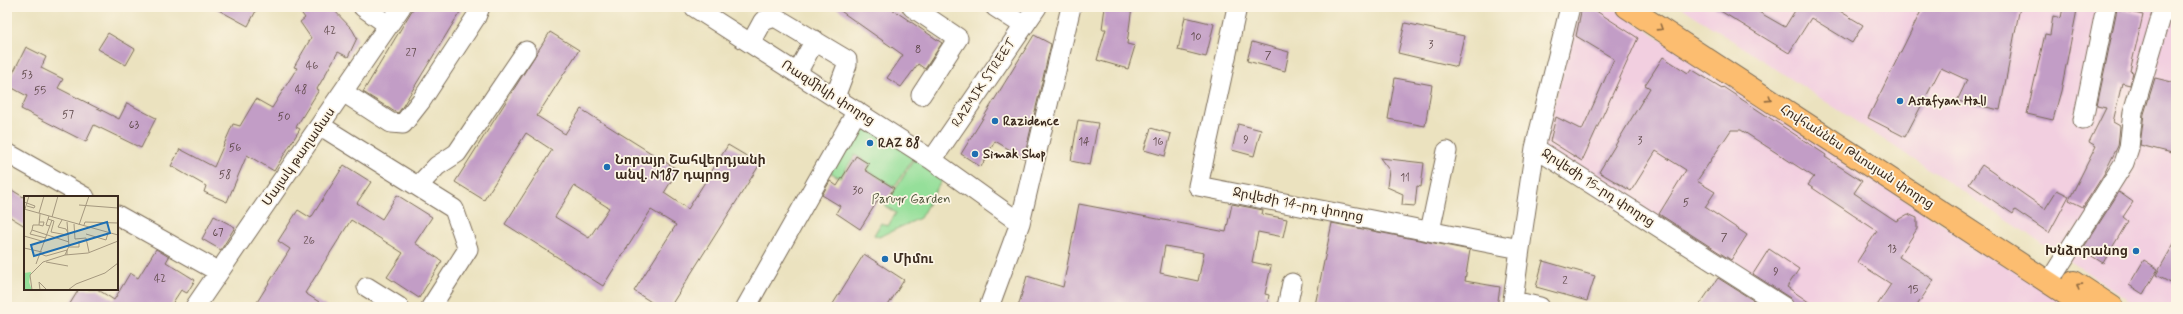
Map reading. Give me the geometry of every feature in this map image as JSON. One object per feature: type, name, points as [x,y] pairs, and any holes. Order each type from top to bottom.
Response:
[{"type":"main road","name":"Հովհաննես Թևոսյան փողոց","points":[[1627,7],[2086,307]]},
{"type":"main road","name":"Հովհաննես Թևոսյան փողոց","points":[[1654,7],[2112,307]]},
{"type":"street","points":[[363,7],[388,25]]},
{"type":"street","name":"Մայակ թաղամաս","points":[[195,307],[321,126],[401,7]]},
{"type":"street","points":[[343,92],[391,123],[403,124],[421,101],[476,17],[480,7]]},
{"type":"street","name":"Ռազմիկի փողոց","points":[[694,7],[932,160],[1020,223]]},
{"type":"street","points":[[912,7],[958,38],[922,95]]},
{"type":"street","points":[[995,7],[1023,25]]},
{"type":"street","name":"RAZMIK STREET","points":[[932,160],[1023,25],[1037,7]]},
{"type":"street","points":[[989,307],[1020,223],[1070,7]]},
{"type":"street","name":"Ջրվեժի 14-րդ փողոց","points":[[1237,7],[1198,186],[1520,248]]},
{"type":"street","name":"Ջրվեժի 15-րդ փողոց","points":[[1570,7],[1535,148],[1784,307]]},
{"type":"street","points":[[2082,120],[2106,7]]},
{"type":"street","points":[[2056,271],[2124,163],[2129,148],[2133,112],[2163,7],[2176,11]]},
{"type":"street","points":[[751,43],[763,21],[775,17],[815,40],[846,60],[847,65],[835,97]]},
{"type":"street","points":[[797,73],[815,40]]},
{"type":"street","points":[[418,186],[437,166],[457,153],[526,51]]},
{"type":"street","points":[[746,307],[857,111]]},
{"type":"street","points":[[321,126],[454,209],[468,249],[431,307]]},
{"type":"street","points":[[1535,148],[1512,304],[1540,307]]},
{"type":"street","points":[[1430,231],[1447,151]]},
{"type":"street","points":[[7,153],[83,196]]},
{"type":"street","points":[[118,216],[219,272]]},
{"type":"street","points":[[1287,307],[1292,283]]},
{"type":"street","points":[[367,287],[399,307]]},
{"type":"shaded area","points":[[1580,7],[1612,7],[2069,307],[1771,307],[1539,159]]},
{"type":"shaded area","points":[[1681,7],[2176,7],[2176,307],[2140,307]]},
{"type":"green space","points":[[857,114],[917,152],[894,187],[867,170],[870,164],[855,155],[840,178],[826,170]]},
{"type":"green space","name":"Paruyr Garden","points":[[918,153],[946,173],[920,218],[879,237],[874,235],[881,223],[888,226],[896,213],[885,206]]},
{"type":"building","points":[[213,7],[258,7],[248,26]]},
{"type":"building","points":[[297,7],[331,7],[352,29],[357,38],[348,57],[338,52],[317,89],[319,90],[296,127],[300,129],[274,171],[247,155],[227,202],[204,192],[206,186],[171,166],[180,149],[214,167],[233,124],[240,126],[256,99],[272,108],[297,68],[294,67],[311,38],[300,22],[305,18]]},
{"type":"building","points":[[414,7],[463,7],[398,113],[363,92]]},
{"type":"building","points":[[835,7],[889,7],[942,43],[925,69],[918,64],[901,87],[887,78],[903,55]]},
{"type":"building","points":[[1105,7],[1132,7],[1127,44],[1135,46],[1128,69],[1097,60],[1106,29],[1102,29]]},
{"type":"building","points":[[1582,7],[1590,7],[1638,38],[1582,161],[1550,141],[1556,117],[1582,130],[1614,59],[1576,36]]},
{"type":"building","points":[[1714,7],[1750,7],[1785,27],[1796,9],[1792,7],[1833,7],[1863,25],[1852,43],[1811,18],[1789,53]]},
{"type":"building","points":[[1923,7],[2020,7],[2000,110],[1957,101],[1967,80],[1941,68],[1905,137],[1868,118]]},
{"type":"building","points":[[2063,7],[2077,10],[2061,91],[2053,120],[2027,114],[2045,34],[2050,35],[2053,16],[2061,18]]},
{"type":"building","points":[[2117,9],[2143,15],[2130,71],[2133,72],[2130,85],[2122,83],[2113,122],[2120,126],[2118,146],[2104,174],[2083,207],[2069,200],[2096,146],[2089,142],[2106,108],[2097,106]]},
{"type":"building","points":[[1185,17],[1214,24],[1206,57],[1178,50]]},
{"type":"building","points":[[1405,23],[1464,36],[1457,67],[1398,53]]},
{"type":"building","name":"Նորայր Շահվերդյանի անվ. N187 դպրոց","points":[[550,32],[579,50],[537,116],[565,134],[581,109],[678,170],[664,193],[688,209],[728,145],[760,164],[670,307],[659,307],[634,291],[676,225],[651,210],[603,286],[505,224],[552,150],[526,133],[484,200],[455,182]],"holes":[[[574,186],[609,208],[589,238],[555,217]]]},
{"type":"building","points":[[108,33],[135,49],[126,65],[98,49]]},
{"type":"building","points":[[1034,35],[1051,44],[1024,158],[995,141],[981,167],[961,154]]},
{"type":"building","points":[[1252,42],[1289,52],[1285,71],[1247,61]]},
{"type":"building","points":[[26,47],[46,57],[41,68],[63,79],[58,88],[119,119],[127,103],[156,118],[141,148],[94,125],[86,142],[21,109],[27,96],[7,85]]},
{"type":"building","points":[[1663,57],[1688,73],[1691,69],[1722,88],[1723,87],[1826,155],[1825,157],[1862,181],[1854,193],[1896,221],[1908,214],[1917,218],[1917,229],[1899,257],[1934,280],[1916,307],[1876,307],[1891,284],[1857,262],[1877,231],[1808,185],[1814,177],[1741,130],[1731,130],[1697,181],[1715,192],[1705,207],[1747,235],[1731,260],[1659,214],[1686,170],[1656,151],[1631,191],[1599,172],[1650,88],[1645,85]]},
{"type":"building","points":[[1395,78],[1432,85],[1425,126],[1388,119]]},
{"type":"building","points":[[2155,78],[2176,83],[2176,154],[2140,145],[2144,114]]},
{"type":"building","points":[[1078,120],[1098,123],[1090,165],[1071,161]]},
{"type":"building","points":[[1238,124],[1261,130],[1254,156],[1232,150]]},
{"type":"building","points":[[1151,128],[1171,134],[1165,156],[1144,150]]},
{"type":"building","points":[[856,156],[869,164],[865,170],[894,188],[886,201],[880,197],[860,229],[836,213],[840,206],[822,195],[830,181],[837,186]]},
{"type":"building","points":[[1380,158],[1424,163],[1421,187],[1417,186],[1415,206],[1402,205],[1403,194],[1387,187],[1389,170]]},
{"type":"building","points":[[344,165],[371,182],[357,203],[382,219],[397,195],[432,217],[415,243],[442,261],[419,298],[387,277],[403,253],[351,220],[305,293],[327,307],[254,307],[290,249],[278,241],[298,210],[311,218]]},
{"type":"building","points":[[1982,165],[2045,209],[2057,190],[2069,196],[2049,233],[2015,210],[2013,214],[1969,184]]},
{"type":"building","points":[[7,187],[24,197],[24,225],[7,215]]},
{"type":"building","points":[[2119,192],[2133,202],[2123,217],[2128,221],[2103,263],[2082,250]]},
{"type":"building","points":[[1079,204],[1226,232],[1232,204],[1263,210],[1262,214],[1287,219],[1283,237],[1258,232],[1252,262],[1271,266],[1265,294],[1269,295],[1267,307],[1018,307],[1027,276],[1063,287]],"holes":[[[1165,246],[1204,253],[1198,281],[1160,273]]]},
{"type":"building","points":[[214,216],[235,227],[221,250],[202,239]]},
{"type":"building","points":[[1332,223],[1470,250],[1465,281],[1500,287],[1497,307],[1323,307],[1315,305]]},
{"type":"building","points":[[2176,240],[2176,286],[2156,275]]},
{"type":"building","points":[[156,249],[169,257],[166,262],[195,280],[187,293],[181,290],[170,307],[68,307],[78,290],[99,290],[114,300],[130,273],[138,278]]},
{"type":"building","points":[[1769,249],[1799,269],[1787,287],[1816,307],[1795,307],[1790,298],[1753,274]]},
{"type":"building","points":[[864,254],[904,280],[887,307],[831,307]]},
{"type":"building","points":[[2144,260],[2158,269],[2143,294],[2129,285]]},
{"type":"building","points":[[1543,261],[1595,276],[1587,301],[1536,287]]},
{"type":"building","points":[[1718,278],[1764,307],[1698,307]]},
{"type":"place","name":"Astafyan Hall","points":[[1900,101]]},
{"type":"place","name":"Razidence","points":[[995,121]]},
{"type":"place","name":"RAZ 88","points":[[870,143]]},
{"type":"place","name":"Simak Shop","points":[[975,154]]},
{"type":"place","name":"Նորայր Շահվերդյանի անվ. N187 դպրոց","points":[[607,167]]},
{"type":"place","name":"Խնձորանոց","points":[[2136,251]]},
{"type":"place","name":"Միմու","points":[[885,259]]}]
